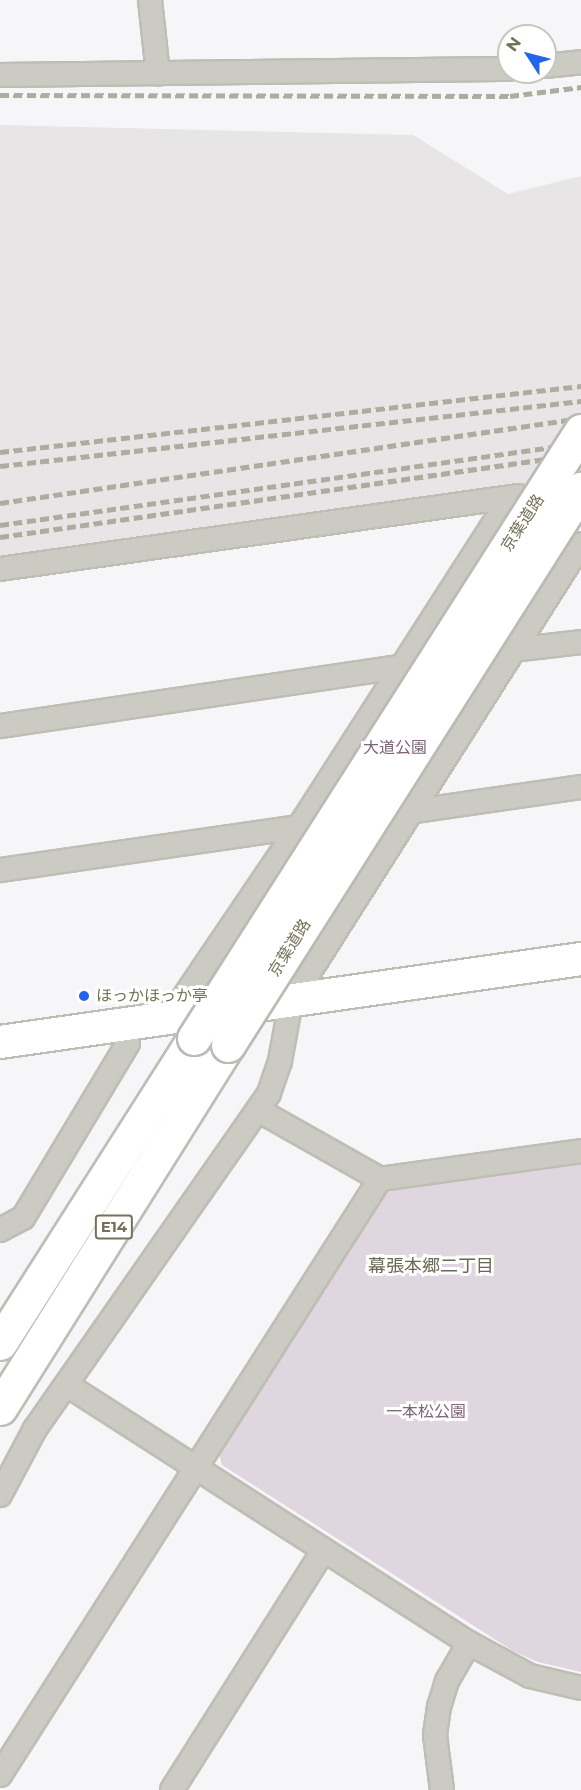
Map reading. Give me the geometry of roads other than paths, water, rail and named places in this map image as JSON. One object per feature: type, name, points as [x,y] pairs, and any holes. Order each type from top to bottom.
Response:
[{"type":"highway","name":"京葉道路","points":[[0,1342],[182,1028],[581,431]]},
{"type":"highway","name":"京葉道路","points":[[0,1408],[581,488]]},
{"type":"street","points":[[150,0],[158,74]]},
{"type":"street","points":[[557,65],[581,62]]},
{"type":"street","points":[[0,75],[497,69]]},
{"type":"street","points":[[0,569],[581,488]]},
{"type":"street","points":[[182,1028],[299,827],[510,498]]},
{"type":"street","points":[[0,1495],[35,1430],[258,1110],[280,1061],[291,1001],[408,812],[581,544]]},
{"type":"street","points":[[512,650],[581,642]]},
{"type":"street","points":[[0,726],[401,667]]},
{"type":"street","points":[[408,812],[581,787]]},
{"type":"street","points":[[0,870],[299,827]]},
{"type":"street","points":[[0,1042],[125,1027],[182,1028],[291,1001],[581,959]]},
{"type":"street","points":[[0,1230],[23,1218],[128,1043],[125,1027]]},
{"type":"street","points":[[258,1110],[380,1179],[581,1151]]},
{"type":"street","points":[[0,1775],[380,1179]]},
{"type":"street","points":[[67,1385],[469,1643],[530,1676],[581,1688]]},
{"type":"street","points":[[172,1790],[324,1550]]},
{"type":"street","points":[[442,1790],[435,1735],[438,1707],[447,1681],[469,1643]]},
{"type":"railway","points":[[0,95],[510,96],[581,87]]},
{"type":"railway","points":[[0,452],[581,386]]},
{"type":"railway","points":[[0,466],[581,401]]},
{"type":"railway","points":[[0,503],[581,418]]},
{"type":"railway","points":[[0,525],[581,443]]},
{"type":"railway","points":[[0,537],[581,454]]},
{"type":"place","name":"ほっかほっか亭","points":[[84,996]]},
{"type":"district","name":"幕張本郷二丁目","points":[[431,1266]]},
{"type":"park label","name":"大道公園","points":[[395,748]]},
{"type":"park label","name":"一本松公園","points":[[426,1412]]}]
